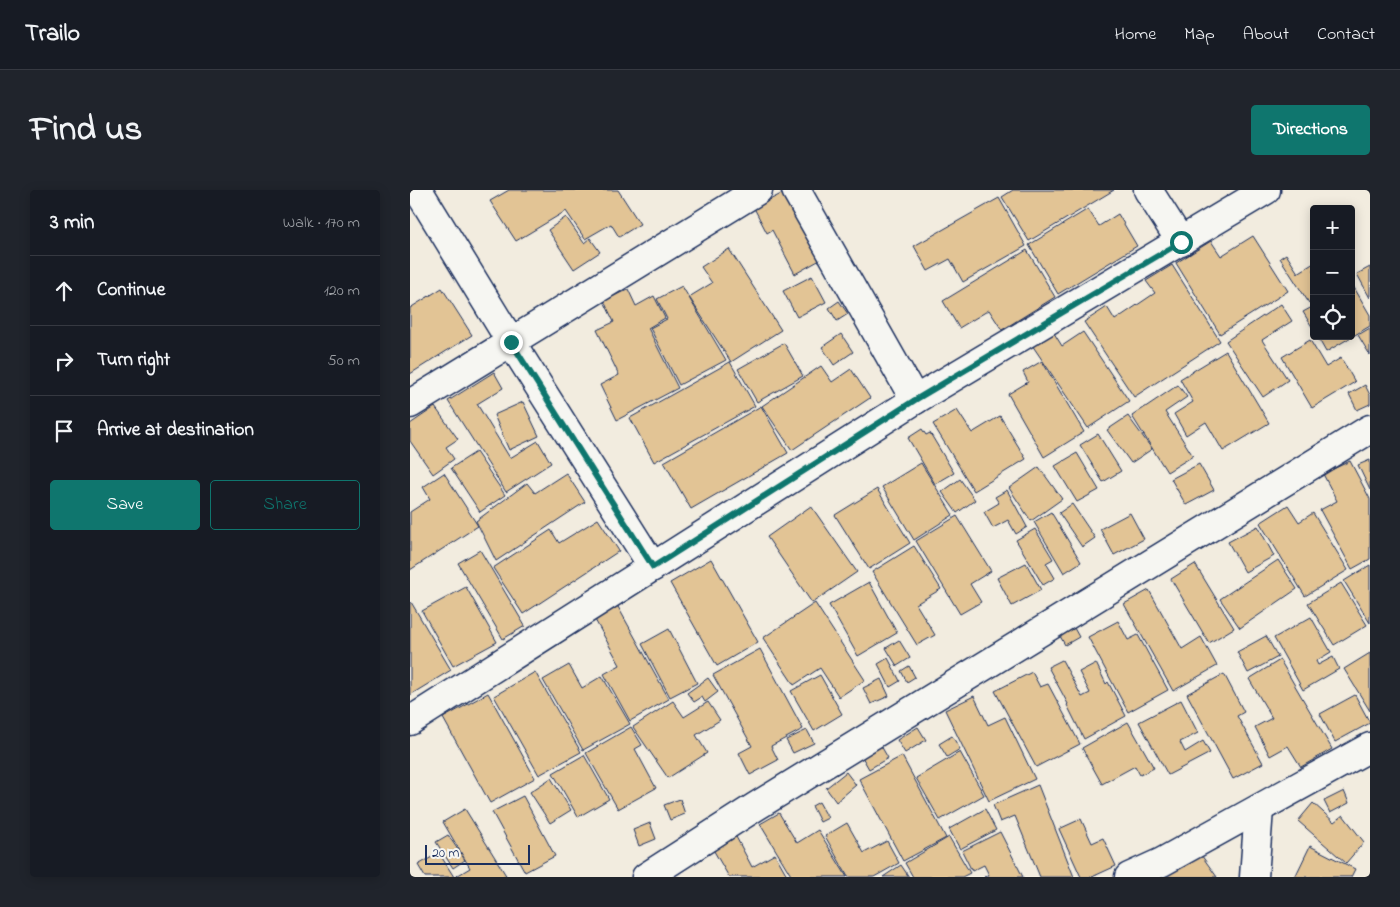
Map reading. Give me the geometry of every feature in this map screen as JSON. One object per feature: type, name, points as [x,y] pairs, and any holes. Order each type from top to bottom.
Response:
[{"type":"street","points":[[418,190],[653,567]]},
{"type":"street","points":[[410,404],[758,190]]},
{"type":"street","points":[[796,190],[915,400]]},
{"type":"street","points":[[1148,190],[1181,242]]},
{"type":"street","points":[[410,721],[915,400],[1266,190]]},
{"type":"street","points":[[646,877],[755,807],[1370,429]]},
{"type":"street","points":[[1129,877],[1162,862],[1370,746]]},
{"type":"street","points":[[1254,877],[1259,809]]},
{"type":"building","points":[[509,190],[618,190],[640,224],[619,237],[611,224],[585,239],[566,211],[516,241],[490,201]]},
{"type":"building","points":[[1013,190],[1114,190],[1029,241],[1002,197]]},
{"type":"building","points":[[785,192],[820,260],[795,274],[772,230],[767,233],[754,208]]},
{"type":"building","points":[[999,198],[1026,246],[963,282],[950,259],[928,271],[914,246]]},
{"type":"building","points":[[1088,209],[1099,226],[1118,214],[1137,246],[1058,294],[1029,245]]},
{"type":"building","points":[[566,217],[584,243],[590,238],[600,252],[574,269],[548,230]]},
{"type":"building","points":[[1253,236],[1288,291],[1220,334],[1176,263],[1211,241],[1221,256]]},
{"type":"building","points":[[729,249],[781,330],[731,362],[689,297],[712,283],[701,267]]},
{"type":"building","points":[[1027,250],[1055,297],[1002,330],[989,310],[959,328],[943,301]]},
{"type":"building","points":[[1286,254],[1298,273],[1310,266],[1310,302],[1309,303],[1280,258]]},
{"type":"building","points":[[1172,265],[1220,341],[1134,397],[1084,322],[1107,307],[1115,320],[1155,293],[1146,281]]},
{"type":"building","points":[[1370,267],[1370,298],[1357,274]]},
{"type":"building","points":[[812,276],[826,302],[797,317],[783,291]]},
{"type":"building","points":[[682,286],[726,360],[679,385],[650,328],[667,319],[657,299]]},
{"type":"building","points":[[442,288],[472,335],[410,374],[410,308]]},
{"type":"building","points":[[628,289],[636,306],[654,296],[665,318],[648,328],[678,388],[617,420],[600,385],[619,375],[597,330],[614,322],[604,301]]},
{"type":"building","points":[[1355,289],[1370,315],[1370,326],[1355,335]]},
{"type":"building","points":[[839,301],[848,314],[837,321],[829,308]]},
{"type":"building","points":[[1281,304],[1292,321],[1262,340],[1288,380],[1263,397],[1226,341]]},
{"type":"building","points":[[1310,308],[1310,323],[1303,312]]},
{"type":"building","points":[[1049,325],[1062,346],[1083,332],[1129,401],[1088,428],[1028,339]]},
{"type":"building","points":[[1370,328],[1370,355],[1358,335]]},
{"type":"building","points":[[841,334],[853,352],[834,365],[822,347]]},
{"type":"building","points":[[1310,340],[1326,367],[1341,358],[1355,382],[1312,408],[1282,357]]},
{"type":"building","points":[[1319,340],[1346,340],[1326,352]]},
{"type":"building","points":[[784,343],[803,376],[757,402],[738,369]]},
{"type":"building","points":[[1226,351],[1269,423],[1223,451],[1206,422],[1186,435],[1174,414],[1193,402],[1180,379]]},
{"type":"building","points":[[1042,361],[1084,432],[1044,457],[1008,394],[1028,382],[1023,372]]},
{"type":"building","points":[[730,362],[755,406],[654,462],[630,418]]},
{"type":"building","points":[[821,366],[832,382],[851,369],[870,398],[792,450],[762,406]]},
{"type":"building","points":[[494,372],[503,388],[477,404],[510,458],[538,441],[551,463],[506,492],[448,401]]},
{"type":"building","points":[[1178,385],[1187,397],[1165,412],[1193,456],[1167,472],[1132,416]]},
{"type":"building","points":[[1365,385],[1370,395],[1370,404],[1357,410],[1349,394]]},
{"type":"building","points":[[523,402],[539,436],[509,450],[494,415]]},
{"type":"building","points":[[761,406],[788,453],[691,509],[664,462]]},
{"type":"building","points":[[435,407],[458,439],[446,447],[454,459],[433,474],[410,441],[410,424]]},
{"type":"building","points":[[957,410],[972,433],[1000,416],[1026,459],[974,491],[933,424]]},
{"type":"building","points":[[1128,416],[1152,449],[1131,463],[1107,430]]},
{"type":"building","points":[[922,429],[926,435],[930,433],[954,473],[935,484],[908,438]]},
{"type":"building","points":[[1098,434],[1121,471],[1103,482],[1080,445]]},
{"type":"building","points":[[476,452],[505,495],[480,512],[451,468]]},
{"type":"building","points":[[1077,453],[1099,490],[1077,502],[1055,466]]},
{"type":"building","points":[[1370,460],[1370,490],[1358,465]]},
{"type":"building","points":[[1350,461],[1370,499],[1370,559],[1352,569],[1320,510],[1337,501],[1323,474]]},
{"type":"building","points":[[921,463],[953,515],[914,540],[882,487]]},
{"type":"building","points":[[1199,464],[1214,490],[1186,505],[1171,479]]},
{"type":"building","points":[[1039,467],[1062,499],[1031,521],[1009,488]]},
{"type":"building","points":[[444,473],[478,526],[410,570],[410,512],[430,499],[423,487]]},
{"type":"building","points":[[566,473],[585,502],[496,561],[476,521],[527,483],[535,493]]},
{"type":"building","points":[[960,479],[975,500],[957,513],[942,492]]},
{"type":"building","points":[[877,489],[910,543],[869,569],[835,515]]},
{"type":"building","points":[[1007,490],[1027,527],[1016,534],[1008,520],[993,528],[984,512],[999,503],[995,497]]},
{"type":"building","points":[[1072,504],[1095,538],[1082,547],[1059,513]]},
{"type":"building","points":[[1288,505],[1299,522],[1313,513],[1348,570],[1305,596],[1260,523]]},
{"type":"building","points":[[811,506],[857,572],[812,603],[767,537]]},
{"type":"building","points":[[1051,512],[1081,562],[1064,573],[1034,522]]},
{"type":"building","points":[[1130,513],[1144,539],[1114,555],[1100,529]]},
{"type":"building","points":[[957,516],[991,571],[970,584],[981,602],[960,614],[916,541]]},
{"type":"building","points":[[598,519],[619,551],[523,614],[493,568],[551,530],[559,543]]},
{"type":"building","points":[[1258,526],[1274,556],[1245,572],[1228,542]]},
{"type":"building","points":[[1035,529],[1053,559],[1046,563],[1055,578],[1043,585],[1016,540]]},
{"type":"building","points":[[914,546],[941,589],[916,604],[935,635],[917,645],[872,572]]},
{"type":"building","points":[[480,550],[525,626],[503,639],[458,563]]},
{"type":"building","points":[[711,559],[758,642],[717,666],[670,583]]},
{"type":"building","points":[[1278,560],[1297,589],[1240,628],[1220,599]]},
{"type":"building","points":[[1026,563],[1041,590],[1012,606],[997,578]]},
{"type":"building","points":[[1195,564],[1234,628],[1209,643],[1171,579]]},
{"type":"building","points":[[1370,565],[1370,623],[1344,581]]},
{"type":"building","points":[[869,582],[897,633],[858,656],[829,605]]},
{"type":"building","points":[[1341,583],[1367,625],[1334,645],[1308,603]]},
{"type":"building","points":[[466,587],[497,642],[453,666],[422,611]]},
{"type":"building","points":[[1149,590],[1182,649],[1201,637],[1217,666],[1173,691],[1124,604]]},
{"type":"building","points":[[410,603],[451,670],[410,695]]},
{"type":"building","points":[[815,603],[865,680],[839,697],[820,668],[794,685],[763,638]]},
{"type":"building","points":[[617,605],[669,699],[630,721],[604,674],[620,665],[594,618]]},
{"type":"building","points":[[1311,617],[1331,652],[1316,661],[1318,665],[1333,657],[1339,669],[1303,690],[1274,638]]},
{"type":"building","points":[[1118,621],[1128,640],[1138,635],[1168,690],[1128,712],[1088,637]]},
{"type":"building","points":[[1074,628],[1079,637],[1065,645],[1060,636]]},
{"type":"building","points":[[669,629],[697,683],[670,697],[642,644]]},
{"type":"building","points":[[1266,636],[1278,657],[1248,673],[1237,652]]},
{"type":"building","points":[[899,640],[910,658],[897,666],[886,648]]},
{"type":"building","points":[[760,649],[803,729],[771,746],[778,760],[750,775],[739,753],[752,746],[713,675]]},
{"type":"building","points":[[1370,653],[1370,711],[1344,669]]},
{"type":"building","points":[[888,658],[900,681],[890,687],[878,664]]},
{"type":"building","points":[[1062,660],[1082,697],[1090,693],[1079,672],[1096,663],[1106,684],[1108,682],[1126,716],[1084,739],[1048,667]]},
{"type":"building","points":[[1280,660],[1332,749],[1301,767],[1288,746],[1270,756],[1255,727],[1272,718],[1249,679]]},
{"type":"building","points":[[569,665],[582,688],[602,676],[630,724],[583,750],[543,680]]},
{"type":"building","points":[[909,666],[915,677],[907,682],[901,671]]},
{"type":"building","points":[[535,672],[581,752],[539,775],[494,696]]},
{"type":"building","points":[[1032,672],[1040,687],[1048,684],[1080,744],[1036,767],[995,691]]},
{"type":"building","points":[[1224,674],[1244,712],[1237,716],[1263,763],[1233,779],[1187,694]]},
{"type":"building","points":[[820,675],[842,714],[814,731],[791,691]]},
{"type":"building","points":[[708,678],[718,692],[705,702],[702,697],[694,702],[687,693]]},
{"type":"building","points":[[881,679],[889,696],[871,704],[863,688]]},
{"type":"building","points":[[488,693],[535,778],[490,803],[443,718]]},
{"type":"building","points":[[1355,695],[1370,723],[1335,742],[1320,714]]},
{"type":"building","points":[[974,696],[988,725],[1005,717],[1035,779],[989,801],[945,710]]},
{"type":"building","points":[[1181,700],[1198,733],[1180,742],[1185,752],[1203,741],[1210,753],[1168,775],[1139,722]]},
{"type":"building","points":[[673,701],[684,717],[708,702],[720,720],[696,735],[707,753],[668,778],[633,727]]},
{"type":"building","points":[[1128,722],[1154,768],[1140,775],[1135,766],[1102,784],[1082,748]]},
{"type":"building","points":[[631,727],[642,745],[635,749],[656,788],[618,809],[586,753]]},
{"type":"building","points":[[918,727],[926,740],[905,753],[897,740]]},
{"type":"building","points":[[807,730],[814,743],[793,753],[786,740]]},
{"type":"building","points":[[952,736],[960,749],[947,757],[939,744]]},
{"type":"building","points":[[880,744],[888,758],[869,769],[861,755]]},
{"type":"building","points":[[960,752],[984,795],[940,820],[916,778]]},
{"type":"building","points":[[584,755],[609,799],[578,817],[553,773]]},
{"type":"building","points":[[902,756],[946,838],[903,861],[859,779]]},
{"type":"building","points":[[846,772],[856,785],[836,802],[826,788]]},
{"type":"building","points":[[551,778],[571,810],[550,823],[530,792]]},
{"type":"building","points":[[1038,785],[1074,877],[1040,877],[1015,816],[1000,822],[993,805]]},
{"type":"building","points":[[1344,791],[1349,803],[1330,813],[1324,801]]},
{"type":"building","points":[[523,796],[555,856],[525,872],[492,812]]},
{"type":"building","points":[[680,799],[685,814],[670,820],[664,805]]},
{"type":"building","points":[[819,802],[828,818],[820,822],[812,806]]},
{"type":"building","points":[[1313,803],[1334,822],[1343,815],[1364,842],[1346,863],[1298,821]]},
{"type":"building","points":[[465,809],[507,877],[455,877],[470,868],[443,822]]},
{"type":"building","points":[[985,809],[996,830],[960,849],[949,829]]},
{"type":"building","points":[[779,813],[797,843],[818,830],[847,877],[792,877],[760,824]]},
{"type":"building","points":[[1081,819],[1092,843],[1103,838],[1116,866],[1092,877],[1081,877],[1059,829]]},
{"type":"building","points":[[650,823],[656,839],[639,846],[633,830]]},
{"type":"building","points":[[847,823],[864,853],[887,841],[899,863],[874,877],[848,877],[825,836]]},
{"type":"building","points":[[1000,832],[1023,877],[984,877],[989,875],[984,865],[972,871],[962,851]]},
{"type":"building","points":[[734,833],[752,867],[775,854],[788,877],[729,877],[711,846]]},
{"type":"building","points":[[448,835],[465,860],[453,868],[436,842]]},
{"type":"building","points":[[949,837],[970,873],[962,877],[913,877],[905,863]]},
{"type":"building","points":[[1310,846],[1355,869],[1351,877],[1295,877]]},
{"type":"building","points":[[1199,852],[1217,877],[1162,877]]},
{"type":"building","points":[[439,853],[454,877],[425,877],[418,865]]},
{"type":"building","points":[[901,865],[909,877],[883,877]]},
{"type":"route","points":[[511,342],[653,567],[915,400],[1181,242]]}]
